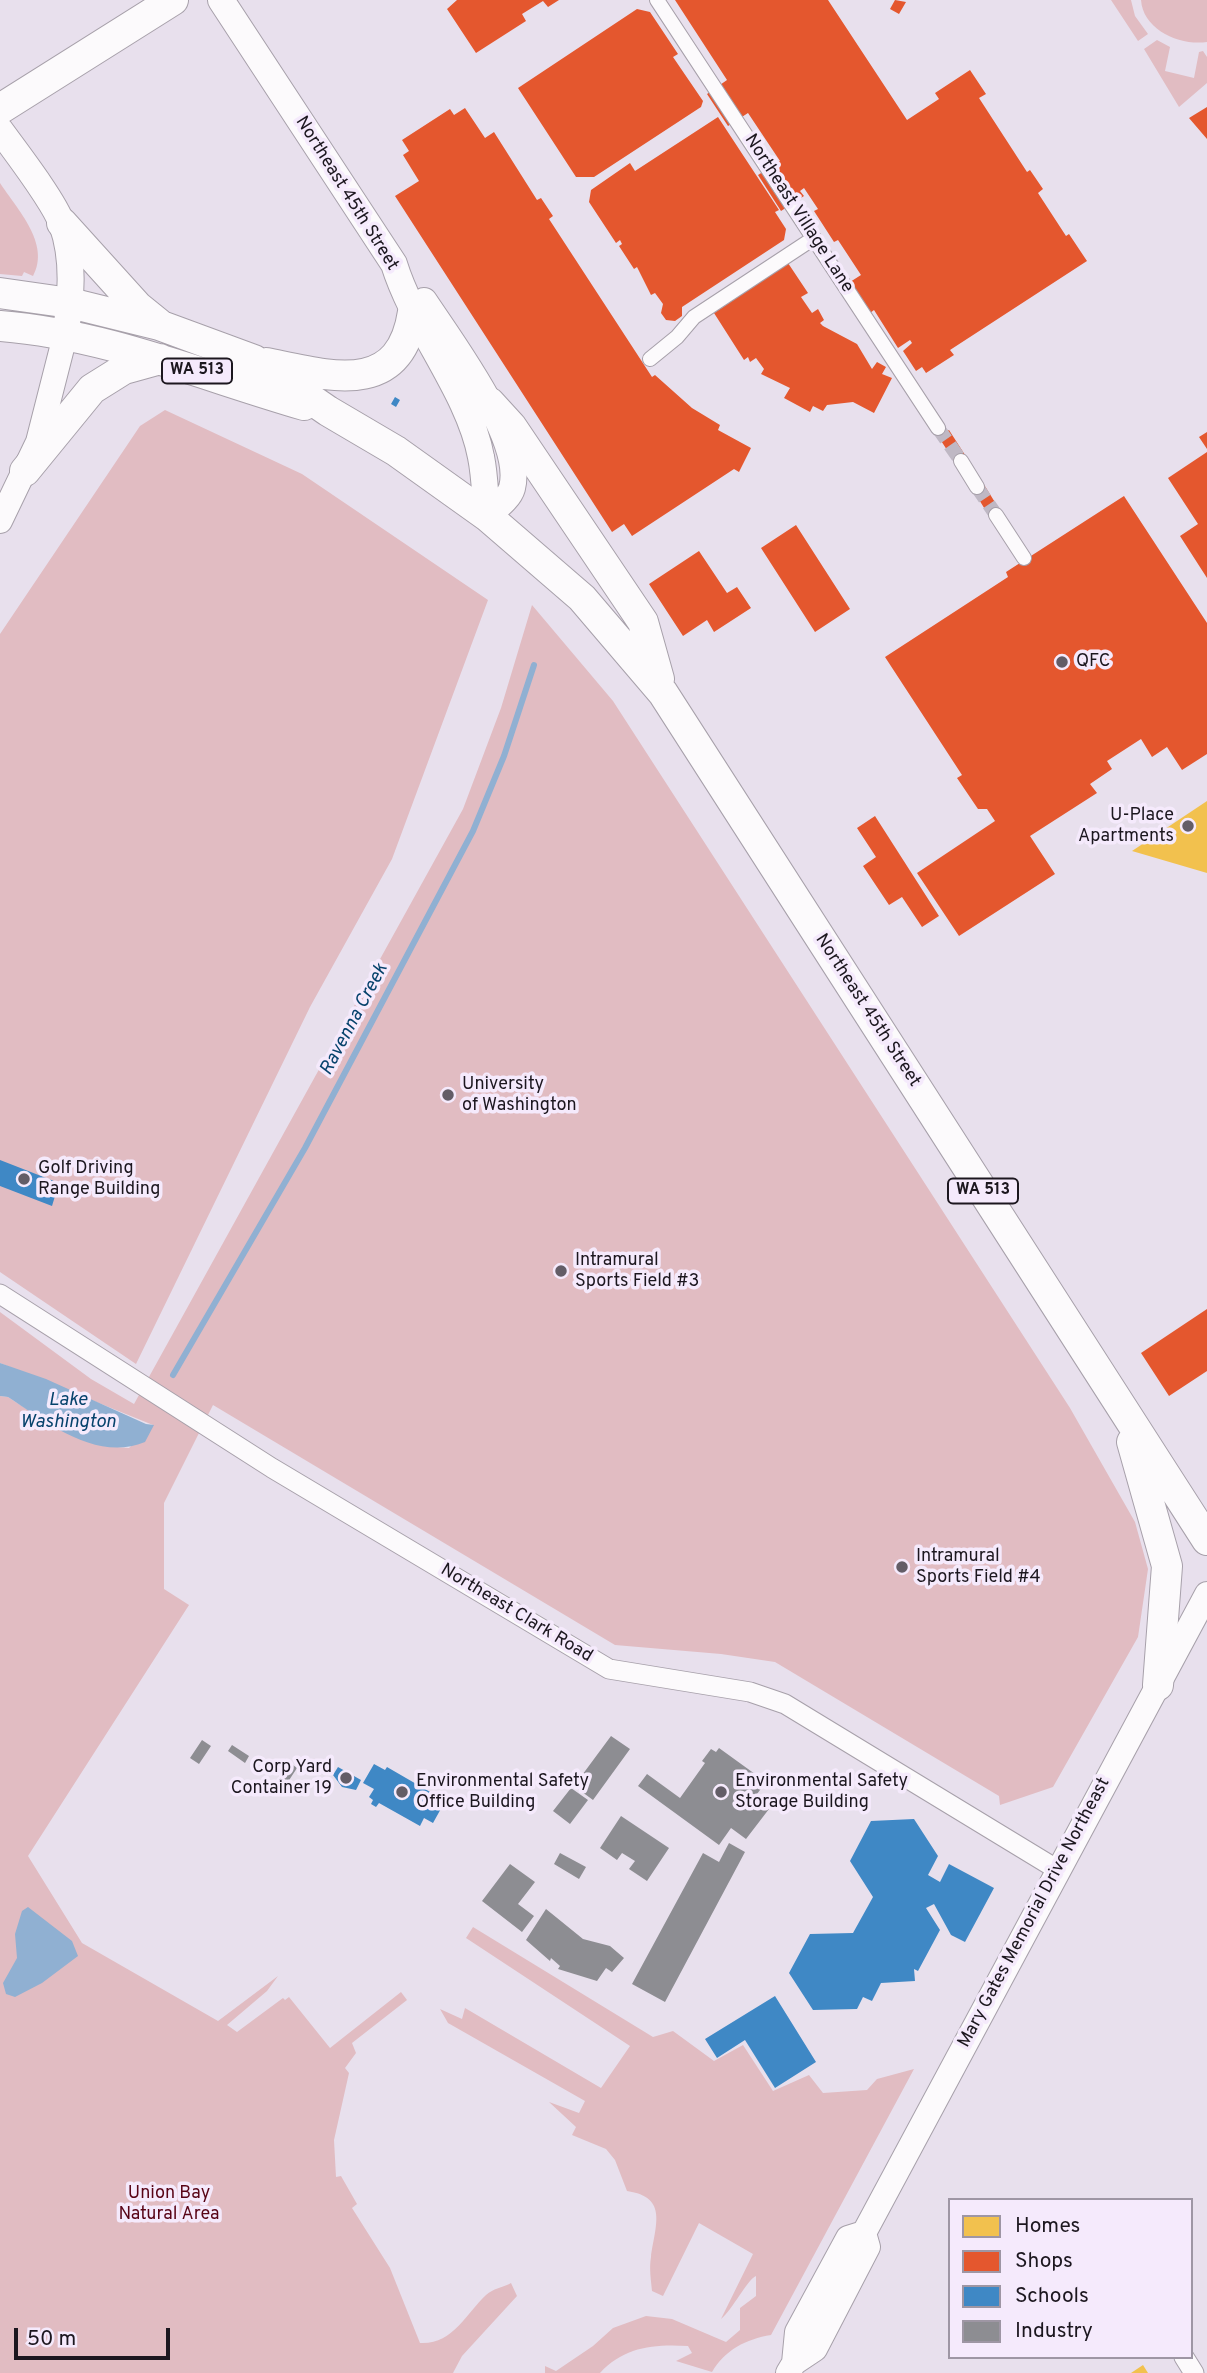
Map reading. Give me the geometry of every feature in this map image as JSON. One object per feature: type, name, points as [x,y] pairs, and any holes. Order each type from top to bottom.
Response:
[{"type":"main road","points":[[0,109],[173,0]]},
{"type":"main road","name":"Northeast 45th Street","points":[[221,0],[394,264],[413,312],[515,471],[511,492],[487,516],[582,597],[663,693],[1207,1540]]},
{"type":"main road","points":[[0,130],[62,223],[138,307],[159,325]]},
{"type":"main road","points":[[62,223],[70,264],[70,303],[65,336]]},
{"type":"main road","points":[[394,264],[414,286],[478,410],[510,426],[643,622],[663,693]]},
{"type":"main road","name":"WA 513","points":[[0,293],[70,303],[159,325],[254,360],[328,411],[396,451],[487,516]]},
{"type":"main road","points":[[254,360],[335,375],[370,374],[389,364],[400,353],[409,336],[413,312]]},
{"type":"main road","name":"WA 513","points":[[0,326],[65,336],[160,359],[328,411]]},
{"type":"main road","points":[[25,471],[92,389],[124,369],[160,359]]},
{"type":"main road","points":[[1122,1409],[1167,1566],[1158,1685]]},
{"type":"street","name":"Northeast Village Lane","points":[[657,0],[938,428]]},
{"type":"street","points":[[650,359],[677,337],[694,317],[814,238]]},
{"type":"street","points":[[0,521],[38,442],[65,336]]},
{"type":"street","points":[[961,461],[977,487]]},
{"type":"street","points":[[996,515],[1024,558]]},
{"type":"street","name":"Northeast Clark Road","points":[[0,1294],[195,1419],[609,1668],[750,1692],[785,1704],[1058,1870]]},
{"type":"street","name":"Mary Gates Memorial Drive Northeast","points":[[791,2368],[797,2332],[803,2320],[848,2238],[864,2233],[1207,1594]]},
{"type":"green space","points":[[1111,0],[1131,0],[1135,16],[1148,34],[1138,41]]},
{"type":"green space","points":[[1141,0],[1207,0],[1207,42],[1196,43],[1165,34],[1148,20]]},
{"type":"green space","points":[[1157,40],[1170,47],[1165,71],[1194,78],[1199,52],[1203,51],[1207,57],[1207,83],[1179,107],[1144,49]]},
{"type":"green space","points":[[0,183],[23,215],[35,239],[38,252],[33,276],[24,272],[22,276],[0,274]]},
{"type":"green space","points":[[165,410],[302,474],[488,600],[392,859],[310,1007],[136,1364],[0,1272],[0,634],[140,426]]},
{"type":"green space","name":"Union Bay Natural Area","points":[[532,605],[613,701],[1070,1408],[1135,1522],[1148,1569],[1138,1637],[1053,1787],[1000,1805],[999,1796],[775,1662],[721,1654],[615,1645],[213,1405],[164,1503],[164,1589],[189,1605],[28,1856],[82,1943],[218,2021],[278,1976],[267,1991],[227,2025],[237,2032],[283,1998],[285,2000],[289,1997],[330,2048],[401,1992],[407,2000],[352,2043],[356,2053],[345,2068],[349,2073],[334,2140],[336,2177],[341,2176],[357,2204],[352,2208],[390,2268],[420,2343],[441,2339],[450,2334],[491,2291],[511,2283],[517,2296],[462,2356],[453,2373],[0,2373],[0,1396],[8,1397],[65,1431],[95,1443],[129,1448],[153,1425],[0,1363],[0,1312],[91,1379],[134,1404],[463,809],[501,708]]},
{"type":"green space","points":[[473,1927],[653,2037],[673,2031],[714,2061],[743,2045],[773,2091],[809,2075],[823,2093],[867,2090],[877,2079],[914,2069],[771,2335],[753,2339],[737,2347],[717,2364],[712,2372],[676,2361],[692,2353],[688,2346],[675,2346],[640,2349],[609,2364],[600,2373],[545,2373],[545,2366],[556,2371],[593,2346],[613,2328],[646,2316],[672,2319],[726,2342],[740,2330],[740,2308],[756,2296],[756,2276],[721,2319],[753,2254],[699,2223],[663,2296],[652,2291],[650,2261],[656,2224],[654,2206],[640,2194],[627,2191],[615,2160],[606,2149],[572,2135],[576,2127],[549,2102],[579,2113],[585,2101],[448,2023],[440,2009],[462,2019],[465,2008],[601,2088],[630,2046],[466,1938]]},
{"type":"water","name":"Lake Washington","points":[[0,1363],[46,1379],[146,1424],[154,1425],[145,1442],[127,1447],[109,1447],[73,1437],[8,1397],[0,1396]]},
{"type":"water","points":[[28,1907],[72,1941],[78,1956],[42,1983],[15,1997],[6,1994],[3,1983],[17,1958],[15,1934],[22,1911]]},
{"type":"building: Homes","name":"U-Place Apartments","points":[[1207,801],[1207,873],[1132,851]]},
{"type":"building: Homes","points":[[1143,2365],[1148,2373],[1131,2373]]},
{"type":"building: Shops","points":[[457,0],[559,0],[548,7],[543,1],[522,14],[526,21],[476,53],[447,9]]},
{"type":"building: Shops","points":[[675,0],[828,0],[907,120],[939,99],[935,93],[970,70],[986,94],[979,98],[1027,172],[1030,170],[1043,189],[1038,193],[1066,236],[1069,234],[1087,261],[950,350],[954,355],[926,373],[922,367],[916,371],[903,351],[912,343],[910,340],[898,348],[874,310],[870,313],[850,282],[861,275],[838,240],[834,242],[814,211],[818,209],[804,188],[800,191],[804,196],[781,211],[758,175],[780,161],[748,113],[728,126],[707,94],[727,80]]},
{"type":"building: Shops","points":[[895,0],[906,2],[899,14],[890,9]]},
{"type":"building: Shops","points":[[637,9],[650,12],[678,54],[673,57],[703,101],[701,107],[594,177],[576,177],[518,88]]},
{"type":"building: Shops","points":[[1207,107],[1207,139],[1189,118]]},
{"type":"building: Shops","points":[[465,108],[485,138],[494,132],[537,200],[541,198],[553,216],[549,219],[652,377],[655,375],[692,408],[720,425],[718,430],[751,448],[739,472],[734,469],[632,536],[624,524],[612,532],[395,196],[419,181],[403,155],[409,151],[402,140],[450,109],[454,115]]},
{"type":"building: Shops","points":[[718,117],[779,210],[775,212],[786,229],[784,240],[682,307],[682,316],[675,321],[666,320],[661,313],[663,304],[655,293],[651,295],[637,267],[634,269],[619,246],[622,244],[620,240],[616,243],[589,202],[591,190],[630,163],[635,171]]},
{"type":"building: Shops","points":[[786,260],[808,293],[801,297],[812,313],[818,309],[824,320],[820,323],[857,344],[872,369],[877,362],[886,367],[882,374],[892,378],[874,413],[853,402],[827,405],[823,411],[813,406],[810,412],[784,398],[790,388],[761,374],[764,369],[756,358],[750,362],[748,357],[744,360],[714,313],[774,272]]},
{"type":"building: Shops","points":[[949,430],[967,458],[956,464],[938,436]]},
{"type":"building: Shops","points":[[1207,432],[1207,449],[1199,437]]},
{"type":"building: Shops","points":[[1207,452],[1207,578],[1180,536],[1198,524],[1168,478]]},
{"type":"building: Shops","points":[[983,483],[1001,512],[991,519],[973,490]]},
{"type":"building: Shops","points":[[1124,496],[1207,623],[1207,754],[1182,770],[1167,747],[1152,757],[1141,739],[1107,761],[1112,769],[1090,784],[1097,793],[1030,836],[1055,874],[959,936],[917,873],[995,821],[987,809],[978,809],[957,778],[962,775],[885,657],[1008,577],[1006,572]]},
{"type":"building: Shops","points":[[796,525],[850,609],[815,632],[761,548]]},
{"type":"building: Shops","points":[[699,551],[727,593],[737,587],[751,608],[714,632],[707,620],[683,636],[649,584]]},
{"type":"building: Shops","points":[[875,816],[939,916],[922,927],[902,897],[889,905],[863,866],[876,857],[857,828]]},
{"type":"building: Shops","points":[[1207,1309],[1207,1371],[1169,1396],[1141,1353]]},
{"type":"building: Schools","points":[[395,397],[400,400],[396,407],[391,404]]},
{"type":"building: Schools","name":"Golf Driving Range Building","points":[[0,1160],[59,1183],[52,1206],[0,1186]]},
{"type":"building: Schools","name":"Environmental Safety Office Building","points":[[374,1764],[385,1770],[387,1767],[437,1796],[435,1800],[443,1805],[433,1823],[424,1818],[420,1826],[379,1803],[376,1807],[371,1804],[373,1800],[369,1797],[374,1789],[363,1783]]},
{"type":"building: Schools","name":"Corp Yard Container 19","points":[[338,1767],[361,1780],[356,1790],[342,1787],[333,1775]]},
{"type":"building: Schools","points":[[914,1819],[938,1856],[928,1875],[940,1882],[949,1864],[994,1888],[965,1942],[951,1935],[934,1904],[926,1908],[940,1930],[918,1971],[914,1969],[915,1981],[881,1983],[872,2001],[863,1997],[857,2009],[813,2010],[789,1973],[810,1934],[853,1933],[873,1897],[850,1861],[871,1821]]},
{"type":"building: Schools","points":[[775,1996],[816,2062],[775,2088],[745,2040],[717,2058],[705,2039]]},
{"type":"building: Industry","points":[[611,1736],[630,1749],[593,1800],[574,1786]]},
{"type":"building: Industry","points":[[202,1740],[211,1746],[199,1764],[190,1758]]},
{"type":"building: Industry","points":[[232,1745],[249,1756],[245,1763],[228,1751]]},
{"type":"building: Industry","name":"Environmental Safety Storage Building","points":[[719,1748],[766,1782],[754,1798],[769,1809],[746,1839],[731,1828],[719,1845],[638,1786],[647,1774],[680,1798],[705,1763],[702,1761],[711,1749],[716,1752]]},
{"type":"building: Industry","points":[[290,1763],[297,1768],[282,1791],[275,1786]]},
{"type":"building: Industry","points":[[571,1788],[588,1800],[570,1824],[553,1811]]},
{"type":"building: Industry","points":[[621,1816],[669,1848],[647,1881],[629,1869],[635,1861],[622,1853],[617,1860],[600,1848]]},
{"type":"building: Industry","points":[[729,1843],[745,1852],[665,2002],[632,1984],[703,1853],[719,1862]]},
{"type":"building: Industry","points":[[560,1853],[586,1867],[579,1879],[554,1864]]},
{"type":"building: Industry","points":[[510,1864],[535,1882],[518,1904],[534,1916],[522,1932],[482,1901]]},
{"type":"building: Industry","points":[[546,1909],[583,1939],[610,1946],[624,1958],[612,1972],[606,1968],[597,1981],[558,1969],[560,1966],[551,1958],[550,1961],[526,1940]]},
{"type":"waterway","name":"Ravenna Creek","points":[[173,1375],[305,1148],[473,831],[504,756],[534,665]]},
{"type":"tunnel","points":[[938,428],[961,461]]},
{"type":"tunnel","points":[[977,487],[996,515]]},
{"type":"place","name":"QFC","points":[[1062,662]]},
{"type":"place","name":"U-Place Apartments","points":[[1188,826]]},
{"type":"place","name":"University of Washington","points":[[448,1095]]},
{"type":"place","name":"Golf Driving Range Building","points":[[24,1179]]},
{"type":"place","name":"Intramural Sports Field #3","points":[[561,1271]]},
{"type":"place","name":"Intramural Sports Field #4","points":[[902,1567]]},
{"type":"place","name":"Corp Yard Container 19","points":[[346,1778]]},
{"type":"place","name":"Environmental Safety Office Building","points":[[402,1792]]},
{"type":"place","name":"Environmental Safety Storage Building","points":[[721,1792]]}]
